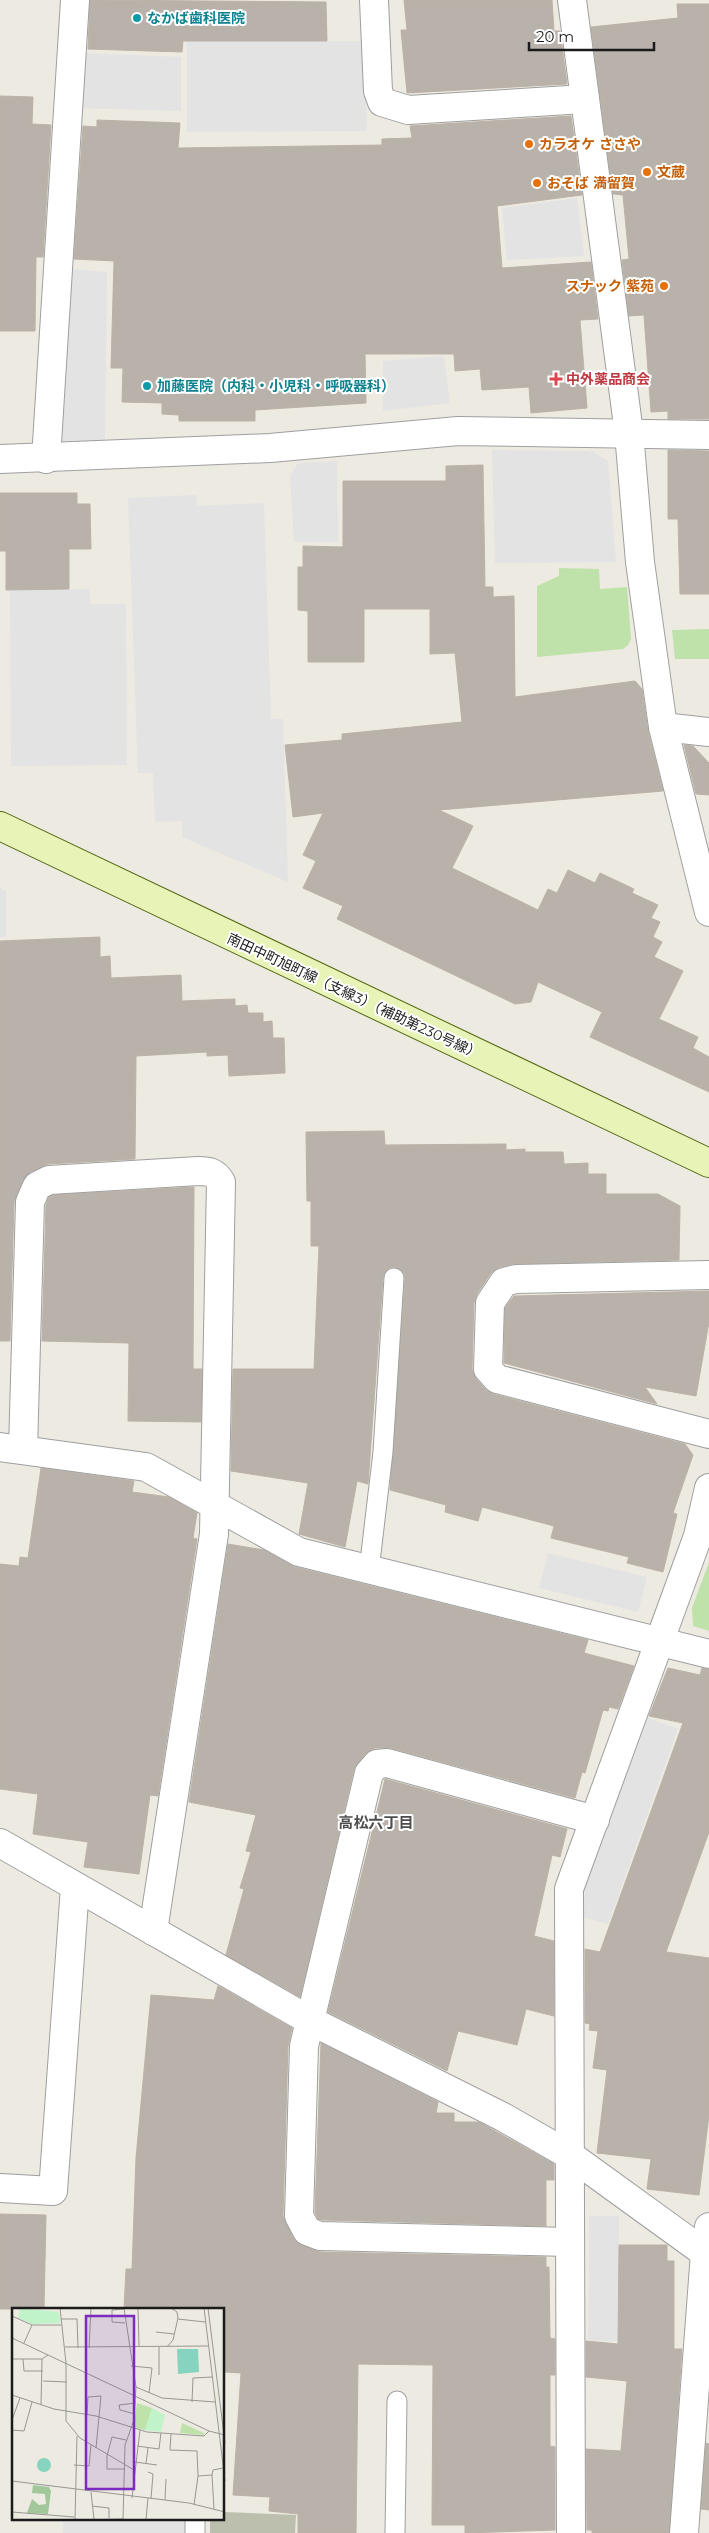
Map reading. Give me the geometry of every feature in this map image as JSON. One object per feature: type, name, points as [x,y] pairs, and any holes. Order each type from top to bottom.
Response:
[{"type":"main road","name":"南田中町旭町線（支線3）（補助第230号線）","points":[[0,826],[709,1163]]},
{"type":"street","points":[[46,459],[75,0]]},
{"type":"street","points":[[374,0],[378,90],[382,102],[408,110],[585,100]]},
{"type":"street","points":[[572,0],[630,433],[640,562],[663,728],[709,912]]},
{"type":"street","points":[[0,459],[46,459],[270,448],[458,431],[709,435]]},
{"type":"street","points":[[663,728],[709,732]]},
{"type":"street","points":[[153,1931],[214,1534],[214,1505],[221,1182],[217,1175],[209,1171],[50,1180],[36,1186],[30,1202],[12,1448],[146,1467],[214,1505],[299,1552],[709,1654]]},
{"type":"street","points":[[709,1275],[516,1279],[504,1282],[490,1303],[486,1351],[488,1369],[497,1379],[709,1434]]},
{"type":"street","points":[[571,2533],[570,2242],[572,2156],[569,1890],[701,1526],[709,1488]]},
{"type":"street","points":[[570,2242],[320,2236],[307,2232],[299,2216],[304,2046],[369,1773],[377,1764],[387,1763],[594,1820]]},
{"type":"street","points":[[0,1843],[309,2020],[494,2113],[572,2156],[707,2240],[684,2533]]},
{"type":"street","points":[[0,2188],[53,2191],[75,1887]]},
{"type":"lane","points":[[369,1570],[383,1452],[394,1278]]},
{"type":"lane","points":[[395,2533],[398,2401]]},
{"type":"lane","points":[[195,2520],[195,2533]]},
{"type":"shaded area","points":[[187,41],[365,41],[367,131],[187,132]]},
{"type":"shaded area","points":[[78,53],[181,57],[181,111],[78,108]]},
{"type":"shaded area","points":[[577,198],[584,256],[507,260],[502,208]]},
{"type":"shaded area","points":[[69,269],[107,272],[105,441],[60,443]]},
{"type":"shaded area","points":[[444,356],[450,403],[383,411],[383,361]]},
{"type":"shaded area","points":[[492,450],[592,451],[608,461],[616,562],[495,563]]},
{"type":"shaded area","points":[[337,461],[338,542],[294,542],[290,476],[298,463]]},
{"type":"shaded area","points":[[196,495],[197,506],[264,503],[271,719],[283,719],[288,882],[182,837],[182,821],[155,822],[153,773],[138,773],[128,498]]},
{"type":"shaded area","points":[[90,589],[90,604],[126,604],[127,765],[11,766],[10,590]]},
{"type":"shaded area","points":[[0,888],[6,891],[6,937],[0,937]]},
{"type":"shaded area","points":[[548,1553],[647,1577],[638,1612],[539,1588]]},
{"type":"shaded area","points":[[645,1717],[678,1729],[608,1924],[584,1917],[585,1883]]},
{"type":"shaded area","points":[[589,2216],[619,2216],[618,2341],[588,2340]]},
{"type":"shaded area","points":[[225,2512],[296,2515],[295,2533],[210,2533],[210,2520],[225,2520]]},
{"type":"shaded area","points":[[63,2520],[187,2520],[187,2533],[63,2533]]},
{"type":"green space","points":[[559,568],[599,569],[600,589],[627,587],[631,639],[628,645],[623,649],[537,657],[537,586],[559,576]]},
{"type":"green space","points":[[709,629],[709,659],[675,659],[672,630]]},
{"type":"green space","points":[[709,1562],[709,1631],[693,1626],[692,1608]]},
{"type":"building","points":[[90,0],[326,2],[327,41],[183,41],[182,52],[88,49]]},
{"type":"building","points":[[404,0],[552,0],[554,31],[560,31],[567,84],[407,93],[401,30],[407,30]]},
{"type":"building","points":[[677,4],[709,4],[709,419],[668,419],[668,411],[651,412],[644,315],[629,316],[622,260],[629,259],[623,195],[613,194],[591,27],[678,18]]},
{"type":"building","points":[[0,96],[33,97],[32,124],[51,125],[43,257],[36,257],[35,331],[0,331]]},
{"type":"building","points":[[571,116],[582,195],[497,206],[502,268],[591,262],[598,319],[580,320],[587,408],[531,413],[529,387],[482,390],[480,369],[455,371],[454,354],[365,354],[366,403],[255,410],[255,421],[179,421],[179,415],[162,414],[162,403],[122,402],[123,368],[111,368],[114,261],[74,259],[83,126],[97,127],[97,120],[180,123],[178,148],[382,145],[382,139],[412,138],[410,126]]},
{"type":"building","points":[[668,450],[709,451],[709,594],[680,594],[678,519],[668,519]]},
{"type":"building","points":[[483,465],[485,587],[493,587],[493,597],[514,596],[515,697],[635,681],[642,689],[648,731],[663,791],[439,810],[473,826],[452,868],[538,910],[548,889],[557,893],[568,870],[595,883],[600,873],[634,889],[632,893],[658,905],[651,918],[660,922],[653,937],[662,942],[654,957],[683,971],[659,1019],[698,1037],[693,1048],[709,1057],[709,1092],[590,1037],[602,1012],[538,982],[531,1002],[515,1004],[337,919],[343,906],[303,888],[316,861],[303,855],[323,813],[293,817],[285,745],[342,740],[342,734],[462,722],[455,653],[430,654],[430,609],[364,609],[364,662],[308,662],[308,611],[298,610],[298,567],[303,567],[303,546],[343,547],[343,481],[446,481],[446,466]]},
{"type":"building","points":[[0,493],[77,493],[77,504],[90,504],[91,549],[69,549],[69,589],[6,590],[6,551],[0,551]]},
{"type":"building","points":[[684,745],[693,746],[709,763],[709,795],[696,794]]},
{"type":"building","points":[[100,937],[100,957],[110,956],[111,978],[181,975],[182,1001],[235,999],[235,1006],[247,1005],[248,1013],[263,1013],[263,1022],[272,1021],[273,1038],[284,1038],[285,1073],[229,1076],[228,1055],[207,1056],[207,1052],[136,1056],[135,1159],[48,1164],[30,1172],[23,1180],[14,1202],[10,1341],[0,1341],[0,941]]},
{"type":"building","points":[[384,1131],[385,1145],[506,1144],[506,1150],[525,1149],[525,1152],[563,1152],[564,1164],[588,1163],[588,1174],[606,1174],[606,1194],[658,1194],[680,1206],[679,1260],[512,1264],[500,1267],[491,1273],[477,1294],[474,1303],[472,1369],[476,1379],[486,1390],[493,1394],[685,1444],[693,1455],[673,1513],[677,1514],[663,1572],[627,1563],[629,1557],[551,1538],[554,1526],[482,1507],[478,1521],[445,1512],[446,1505],[390,1490],[405,1279],[404,1273],[395,1267],[389,1268],[383,1277],[368,1484],[357,1481],[345,1547],[299,1534],[308,1483],[231,1471],[233,1369],[314,1369],[319,1246],[311,1246],[311,1201],[307,1201],[306,1132]]},
{"type":"building","points":[[194,1187],[193,1369],[202,1369],[201,1422],[128,1421],[129,1343],[42,1341],[46,1205],[49,1197],[53,1195]]},
{"type":"building","points":[[709,1291],[709,1322],[696,1396],[645,1387],[657,1404],[504,1363],[505,1308],[514,1296]]},
{"type":"building","points":[[41,1468],[134,1481],[132,1492],[169,1497],[197,1513],[193,1538],[197,1539],[158,1796],[150,1795],[139,1874],[84,1867],[88,1842],[33,1834],[38,1794],[0,1789],[0,1564],[19,1566],[20,1557],[28,1558]]},
{"type":"building","points":[[228,1544],[264,1550],[295,1567],[588,1640],[584,1653],[634,1666],[618,1709],[609,1707],[608,1711],[603,1710],[585,1773],[582,1772],[575,1798],[391,1748],[375,1748],[365,1754],[354,1769],[300,1997],[226,1955],[244,1889],[240,1888],[251,1852],[246,1851],[256,1815],[189,1802]]},
{"type":"building","points":[[668,1668],[700,1675],[702,1668],[709,1669],[709,1832],[666,1952],[709,1958],[709,2115],[699,2195],[647,2189],[651,2159],[597,2153],[607,2070],[593,2068],[598,2031],[589,2030],[590,2024],[585,2023],[585,1949],[600,1952],[683,1723],[649,1716]]},
{"type":"building","points":[[385,1779],[567,1829],[560,1857],[552,1855],[534,1936],[554,1941],[554,2016],[526,2009],[517,2045],[458,2031],[447,2071],[328,2012]]},
{"type":"building","points":[[218,1986],[292,2028],[288,2046],[283,2216],[293,2238],[301,2245],[320,2252],[546,2257],[546,2267],[549,2267],[550,2338],[555,2339],[555,2375],[550,2375],[550,2446],[555,2447],[555,2530],[465,2533],[465,2525],[432,2525],[433,2365],[358,2364],[356,2533],[298,2533],[298,2514],[269,2511],[270,2497],[233,2495],[241,2373],[225,2372],[225,2308],[124,2308],[126,2269],[132,2269],[136,2158],[151,1995],[214,2000]]},
{"type":"building","points":[[321,2043],[438,2102],[436,2113],[454,2113],[454,2122],[479,2122],[554,2164],[554,2180],[546,2180],[546,2226],[318,2219],[315,2212]]},
{"type":"building","points":[[0,2214],[46,2215],[44,2308],[0,2309]]},
{"type":"building","points":[[619,2245],[667,2245],[667,2261],[674,2261],[674,2349],[682,2349],[669,2533],[592,2533],[592,2530],[587,2530],[586,2449],[621,2451],[627,2381],[586,2377],[586,2341],[618,2344]]},
{"type":"building","points":[[706,2443],[709,2444],[709,2510],[701,2509]]},
{"type":"place","name":"なかば歯科医院","points":[[137,18]]},
{"type":"place","name":"カラオケ ささや","points":[[529,144]]},
{"type":"place","name":"文蔵","points":[[647,172]]},
{"type":"place","name":"おそば 満留賀","points":[[537,183]]},
{"type":"place","name":"スナック 紫苑","points":[[664,286]]},
{"type":"place","name":"中外薬品商会","points":[[556,379]]},
{"type":"place","name":"加藤医院（内科・小児科・呼吸器科）","points":[[147,386]]},
{"type":"district","name":"高松六丁目","points":[[376,1822]]}]
